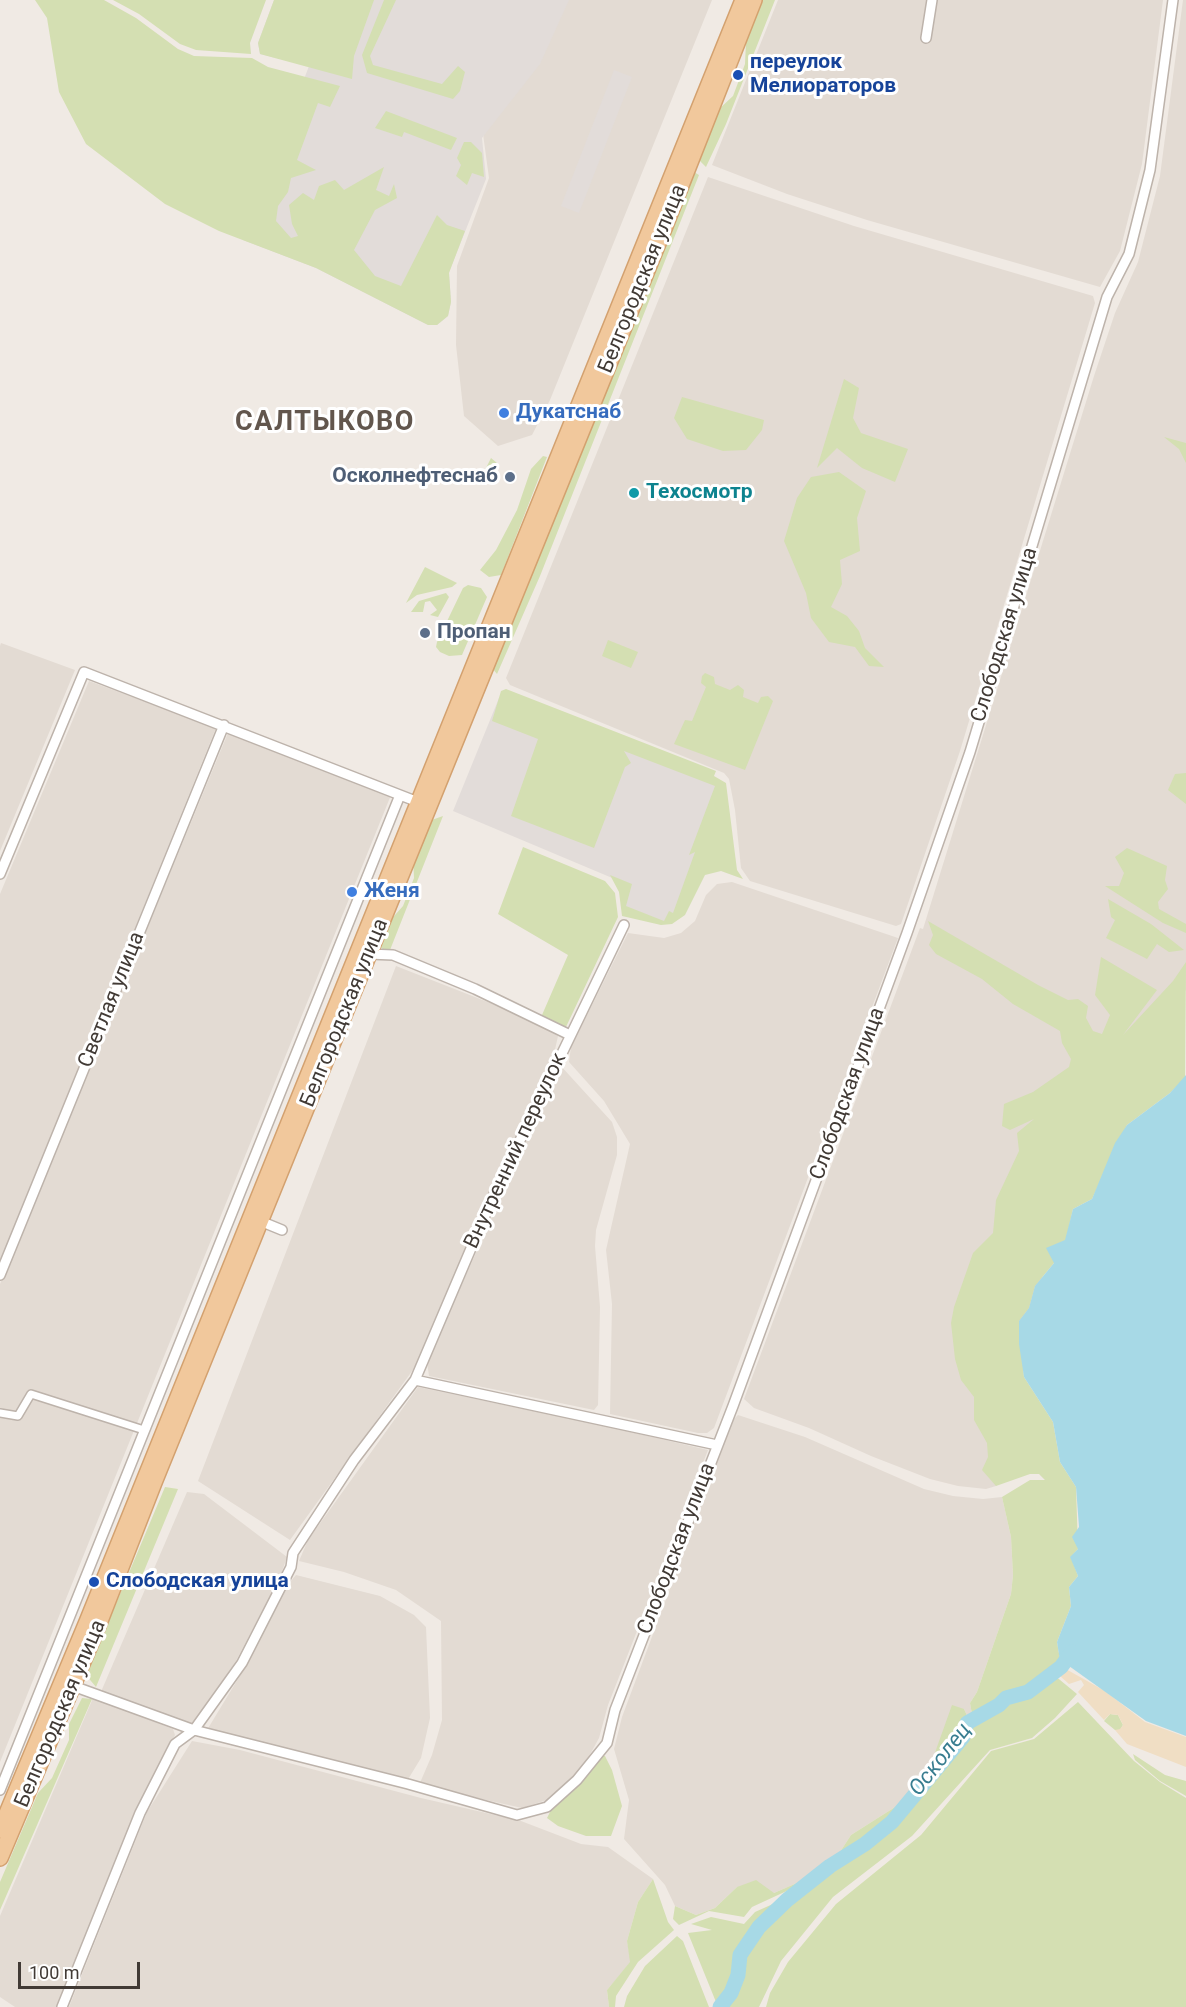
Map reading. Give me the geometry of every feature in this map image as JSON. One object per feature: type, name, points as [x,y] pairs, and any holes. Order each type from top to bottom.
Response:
[{"type":"main road","name":"Белгородская улица","points":[[0,1857],[73,1686],[418,802],[743,0]]},
{"type":"main road","name":"Белгородская улица","points":[[0,1830],[254,1220],[369,954],[689,168],[754,0]]},
{"type":"street","points":[[926,38],[932,0]]},
{"type":"street","name":"Слободская улица","points":[[73,1686],[194,1730],[408,1784],[517,1815],[548,1807],[577,1780],[607,1743],[615,1710],[717,1445],[929,870],[970,752],[1107,297],[1129,254],[1150,170],[1173,0]]},
{"type":"street","points":[[0,874],[84,672],[418,802]]},
{"type":"street","name":"Светлая улица","points":[[0,1275],[224,725]]},
{"type":"street","points":[[0,1790],[400,795]]},
{"type":"street","name":"Внутренний переулок","points":[[194,1730],[242,1663],[291,1567],[293,1553],[354,1460],[415,1380],[495,1192],[624,926]]},
{"type":"street","points":[[369,954],[393,955],[475,989],[570,1035]]},
{"type":"street","points":[[232,1211],[282,1230]]},
{"type":"street","points":[[415,1380],[717,1445]]},
{"type":"street","points":[[0,1413],[18,1416],[31,1394],[144,1430]]},
{"type":"street","points":[[52,1664],[67,1670]]},
{"type":"street","points":[[62,2007],[140,1813],[175,1744],[194,1730]]},
{"type":"shaded area","points":[[274,0],[569,0],[540,64],[482,138],[486,179],[449,272],[451,302],[448,316],[437,325],[428,325],[316,268],[243,240],[309,66],[260,54],[258,43]]},
{"type":"shaded area","points":[[567,0],[712,0],[550,400],[532,435],[498,446],[464,416],[456,345],[457,266],[489,178],[483,134]]},
{"type":"shaded area","points":[[778,0],[1163,0],[1142,164],[1120,251],[1100,287],[867,220],[787,194],[712,165]]},
{"type":"shaded area","points":[[1183,0],[1186,0],[1186,990],[1089,1066],[996,1486],[986,1489],[958,1486],[930,1479],[871,1456],[809,1428],[754,1408],[744,1399],[920,928],[923,929],[1094,376],[1115,313],[1138,262],[1160,176]]},
{"type":"shaded area","points":[[614,70],[632,77],[579,213],[561,206]]},
{"type":"shaded area","points":[[708,177],[854,226],[1093,296],[1095,303],[960,751],[901,924],[896,926],[750,881],[741,868],[735,810],[729,779],[724,773],[510,685],[506,678]]},
{"type":"shaded area","points":[[1,643],[75,670],[0,851],[0,646]]},
{"type":"shaded area","points":[[89,681],[216,728],[0,1261],[0,894]]},
{"type":"shaded area","points":[[499,698],[723,783],[673,919],[661,923],[623,909],[617,880],[453,811]]},
{"type":"shaded area","points":[[228,733],[391,795],[0,1762],[0,1284]]},
{"type":"shaded area","points":[[732,882],[898,938],[714,1428],[707,1433],[698,1433],[610,1414],[612,1304],[606,1250],[630,1144],[604,1101],[569,1062],[571,1047],[628,933],[664,938],[681,933],[695,921],[706,895],[717,884]]},
{"type":"shaded area","points":[[396,966],[536,1021],[558,1036],[554,1054],[415,1367],[290,1540],[198,1481]]},
{"type":"shaded area","points":[[560,1065],[612,1122],[617,1137],[617,1155],[596,1230],[595,1246],[600,1307],[598,1405],[594,1410],[429,1376],[427,1362]]},
{"type":"shaded area","points":[[418,1387],[708,1450],[608,1705],[599,1738],[581,1771],[550,1799],[522,1808],[419,1785],[432,1755],[442,1720],[441,1621],[396,1590],[344,1572],[299,1561],[308,1540]]},
{"type":"shaded area","points":[[738,1415],[805,1437],[924,1489],[953,1496],[983,1499],[1002,1497],[1011,1537],[1013,1575],[1011,1594],[977,1692],[970,1703],[973,1720],[970,1722],[964,1709],[936,1750],[928,1772],[903,1802],[851,1835],[838,1855],[815,1875],[774,1893],[737,1887],[715,1908],[696,1915],[675,1906],[665,1885],[624,1839],[629,1800],[614,1749],[622,1717],[733,1420]]},
{"type":"shaded area","points":[[187,1492],[204,1494],[287,1557],[280,1577],[236,1661],[192,1728],[100,1694]]},
{"type":"shaded area","points":[[296,1575],[380,1596],[414,1615],[426,1627],[430,1718],[421,1758],[407,1781],[207,1730],[244,1669],[283,1590]]},
{"type":"shaded area","points":[[93,1698],[173,1729],[175,1735],[135,1814],[57,2007],[15,2007],[0,1997],[0,1916]]},
{"type":"shaded area","points":[[192,1741],[240,1750],[421,1798],[521,1821],[581,1844],[608,1847],[653,1879],[638,1902],[627,1941],[631,1962],[607,1990],[609,2007],[69,2007],[147,1812]]},
{"type":"green space","points":[[35,0],[104,0],[136,18],[178,49],[194,56],[252,58],[268,67],[340,86],[330,107],[318,103],[297,160],[316,170],[291,178],[288,192],[278,206],[276,221],[291,238],[298,236],[292,224],[289,205],[303,193],[314,200],[319,186],[335,180],[344,190],[384,167],[376,190],[389,196],[394,184],[397,198],[375,210],[354,250],[375,276],[401,286],[437,215],[447,225],[465,231],[449,273],[451,302],[448,316],[437,325],[428,325],[316,268],[219,231],[165,204],[86,144],[59,92],[47,18]]},
{"type":"green space","points":[[113,0],[266,0],[250,43],[251,54],[196,50],[180,44],[139,14]]},
{"type":"green space","points":[[274,0],[374,0],[354,56],[352,79],[260,54],[258,43]]},
{"type":"green space","points":[[384,0],[396,0],[370,56],[373,65],[442,84],[458,66],[465,72],[460,91],[453,99],[367,73],[362,55]]},
{"type":"green space","points":[[763,0],[775,0],[726,124],[706,167],[700,161],[718,110],[733,96],[745,64],[746,42]]},
{"type":"green space","points":[[386,111],[457,138],[451,150],[404,132],[402,137],[375,128]]},
{"type":"green space","points":[[464,142],[471,142],[482,153],[484,177],[472,173],[467,185],[456,176],[461,165],[457,158]]},
{"type":"green space","points":[[694,172],[699,175],[540,576],[497,674],[492,668]]},
{"type":"green space","points":[[844,379],[859,388],[853,418],[861,433],[908,449],[895,482],[862,468],[837,448],[817,468]]},
{"type":"green space","points":[[682,397],[764,420],[762,430],[746,450],[723,451],[687,439],[674,418]]},
{"type":"green space","points":[[1164,437],[1186,443],[1186,463],[1179,449]]},
{"type":"green space","points":[[543,456],[547,457],[501,575],[489,577],[480,570],[496,550],[517,510],[531,469]]},
{"type":"green space","points":[[491,458],[497,466],[487,480],[482,476]]},
{"type":"green space","points":[[839,472],[866,491],[857,518],[860,551],[840,560],[842,584],[831,607],[847,616],[859,631],[865,648],[884,667],[869,666],[855,647],[829,642],[811,618],[806,593],[784,541],[797,498],[811,477]]},
{"type":"green space","points":[[425,567],[457,583],[452,587],[417,595],[406,603]]},
{"type":"green space","points":[[468,585],[481,588],[487,597],[462,655],[449,656],[440,652],[436,647],[437,642],[463,588]]},
{"type":"green space","points":[[446,593],[449,597],[438,617],[430,615],[437,610],[430,601],[425,602],[423,612],[411,612],[419,601]]},
{"type":"green space","points":[[608,640],[638,652],[631,668],[602,656]]},
{"type":"green space","points":[[705,673],[714,677],[715,684],[730,690],[738,685],[744,690],[743,697],[758,703],[761,697],[768,696],[773,701],[745,770],[674,744],[685,720],[692,721],[706,687],[701,683]]},
{"type":"green space","points":[[506,689],[716,771],[714,776],[726,783],[737,870],[743,879],[721,871],[705,875],[685,915],[672,924],[661,925],[622,916],[619,892],[610,875],[632,884],[626,906],[664,921],[669,911],[673,913],[695,852],[689,855],[715,786],[624,751],[631,763],[625,767],[594,848],[511,816],[538,739],[492,721],[501,691]]},
{"type":"green space","points":[[1186,773],[1186,804],[1168,790],[1175,774]]},
{"type":"green space","points":[[443,816],[390,950],[384,950],[380,947],[387,924],[403,906],[414,878],[413,857],[429,821]]},
{"type":"green space","points":[[523,847],[605,881],[615,893],[618,917],[565,1029],[542,1015],[568,955],[498,914]]},
{"type":"green space","points":[[1127,848],[1167,866],[1165,880],[1168,889],[1158,902],[1159,909],[1186,924],[1186,933],[1163,923],[1105,886],[1119,886],[1124,873],[1115,857]]},
{"type":"green space","points":[[1108,899],[1151,924],[1184,950],[1169,952],[1157,944],[1147,959],[1106,938],[1115,920],[1111,917]]},
{"type":"green space","points":[[928,921],[1038,985],[1068,1000],[1078,999],[1088,1006],[1086,1018],[1093,1031],[1102,1034],[1110,1015],[1095,995],[1101,957],[1157,990],[1123,1035],[1173,981],[1186,962],[1185,1078],[1170,1093],[1127,1125],[1092,1199],[1073,1209],[1066,1240],[1054,1263],[1035,1286],[1029,1308],[1019,1321],[1024,1377],[1053,1422],[1060,1462],[1076,1487],[1078,1549],[1071,1557],[1078,1576],[1069,1587],[1071,1606],[1057,1642],[1061,1665],[1028,1690],[1005,1695],[998,1704],[973,1720],[970,1703],[977,1692],[1011,1594],[1013,1575],[1011,1537],[1002,1497],[1030,1480],[1045,1480],[1039,1474],[1030,1474],[996,1486],[982,1470],[988,1457],[987,1443],[974,1420],[974,1397],[961,1380],[955,1359],[951,1323],[954,1307],[973,1253],[993,1233],[996,1200],[1019,1151],[1017,1133],[1034,1119],[1010,1130],[1002,1126],[1004,1104],[1033,1092],[1069,1067],[1071,1059],[1062,1043],[1060,1031],[1013,1004],[982,979],[936,954],[929,945],[933,935]]},
{"type":"green space","points":[[165,1487],[178,1489],[96,1687],[86,1675]]},
{"type":"green space","points":[[1054,1675],[1077,1694],[1055,1718],[1032,1738],[990,1750],[912,1836],[833,1897],[781,1961],[759,2007],[718,2007],[688,1933],[712,1930],[691,1924],[711,1917],[744,1924],[755,1912],[804,1890],[890,1829],[929,1784],[944,1761],[966,1738],[971,1723],[998,1709],[1010,1698],[1029,1694]]},
{"type":"green space","points":[[82,1698],[92,1699],[0,1910],[0,1882],[38,1793],[52,1778],[69,1740],[69,1724]]},
{"type":"green space","points":[[1078,1702],[1134,1761],[1160,1782],[1186,1798],[1186,2007],[766,2007],[770,1993],[788,1962],[836,1904],[921,1835],[991,1751],[1034,1739]]},
{"type":"green space","points":[[952,1705],[964,1709],[970,1722],[942,1756],[926,1781],[891,1820],[865,1842],[804,1883],[752,1907],[744,1917],[709,1911],[679,1925],[673,1919],[675,1906],[696,1915],[715,1908],[737,1887],[756,1880],[774,1893],[815,1875],[838,1855],[851,1835],[903,1802],[928,1772]]},
{"type":"green space","points":[[1110,1714],[1118,1715],[1123,1725],[1120,1730],[1115,1730],[1104,1721]]},
{"type":"green space","points":[[1133,1754],[1165,1775],[1186,1781],[1186,1796],[1160,1781],[1135,1760]]},
{"type":"green space","points":[[601,1756],[605,1756],[612,1770],[622,1806],[611,1836],[586,1836],[558,1826],[547,1818],[552,1808],[577,1787]]},
{"type":"green space","points":[[653,1879],[668,1922],[674,1930],[638,1962],[616,1996],[615,2007],[609,2007],[607,1990],[630,1962],[627,1941],[638,1902]]},
{"type":"green space","points":[[677,1936],[683,1941],[709,2007],[624,2007],[627,1996],[645,1966]]},
{"type":"sand","points":[[1064,1668],[1105,1691],[1145,1722],[1186,1737],[1186,1767],[1127,1744],[1115,1730],[1120,1729],[1123,1725],[1118,1715],[1110,1714],[1104,1720],[1078,1692],[1084,1685],[1081,1680],[1069,1684],[1060,1676],[1058,1671]]},
{"type":"water","points":[[1186,1075],[1186,1736],[1146,1721],[1069,1666],[1061,1667],[1057,1642],[1071,1606],[1069,1587],[1078,1576],[1070,1557],[1078,1549],[1072,1537],[1079,1527],[1076,1487],[1060,1462],[1053,1422],[1024,1377],[1019,1344],[1019,1321],[1029,1308],[1035,1286],[1054,1263],[1046,1248],[1065,1240],[1073,1209],[1092,1199],[1115,1143],[1127,1125],[1170,1093]]},
{"type":"waterway","name":"Осколец","points":[[720,2007],[731,1993],[738,1975],[740,1955],[759,1927],[787,1900],[830,1866],[865,1844],[892,1822],[963,1737],[967,1723],[999,1705],[1006,1698],[1028,1692],[1061,1667],[1072,1652]]},
{"type":"place","name":"переулок Мелиораторов","points":[[738,75]]},
{"type":"place","name":"Дукатснаб","points":[[504,413]]},
{"type":"place","name":"Осколнефтеснаб","points":[[510,477]]},
{"type":"place","name":"Техосмотр","points":[[634,493]]},
{"type":"place","name":"Пропан","points":[[425,633]]},
{"type":"place","name":"Женя","points":[[352,892]]},
{"type":"place","name":"Слободская улица","points":[[94,1582]]},
{"type":"district","name":"САЛТЫКОВО","points":[[325,423]]}]
